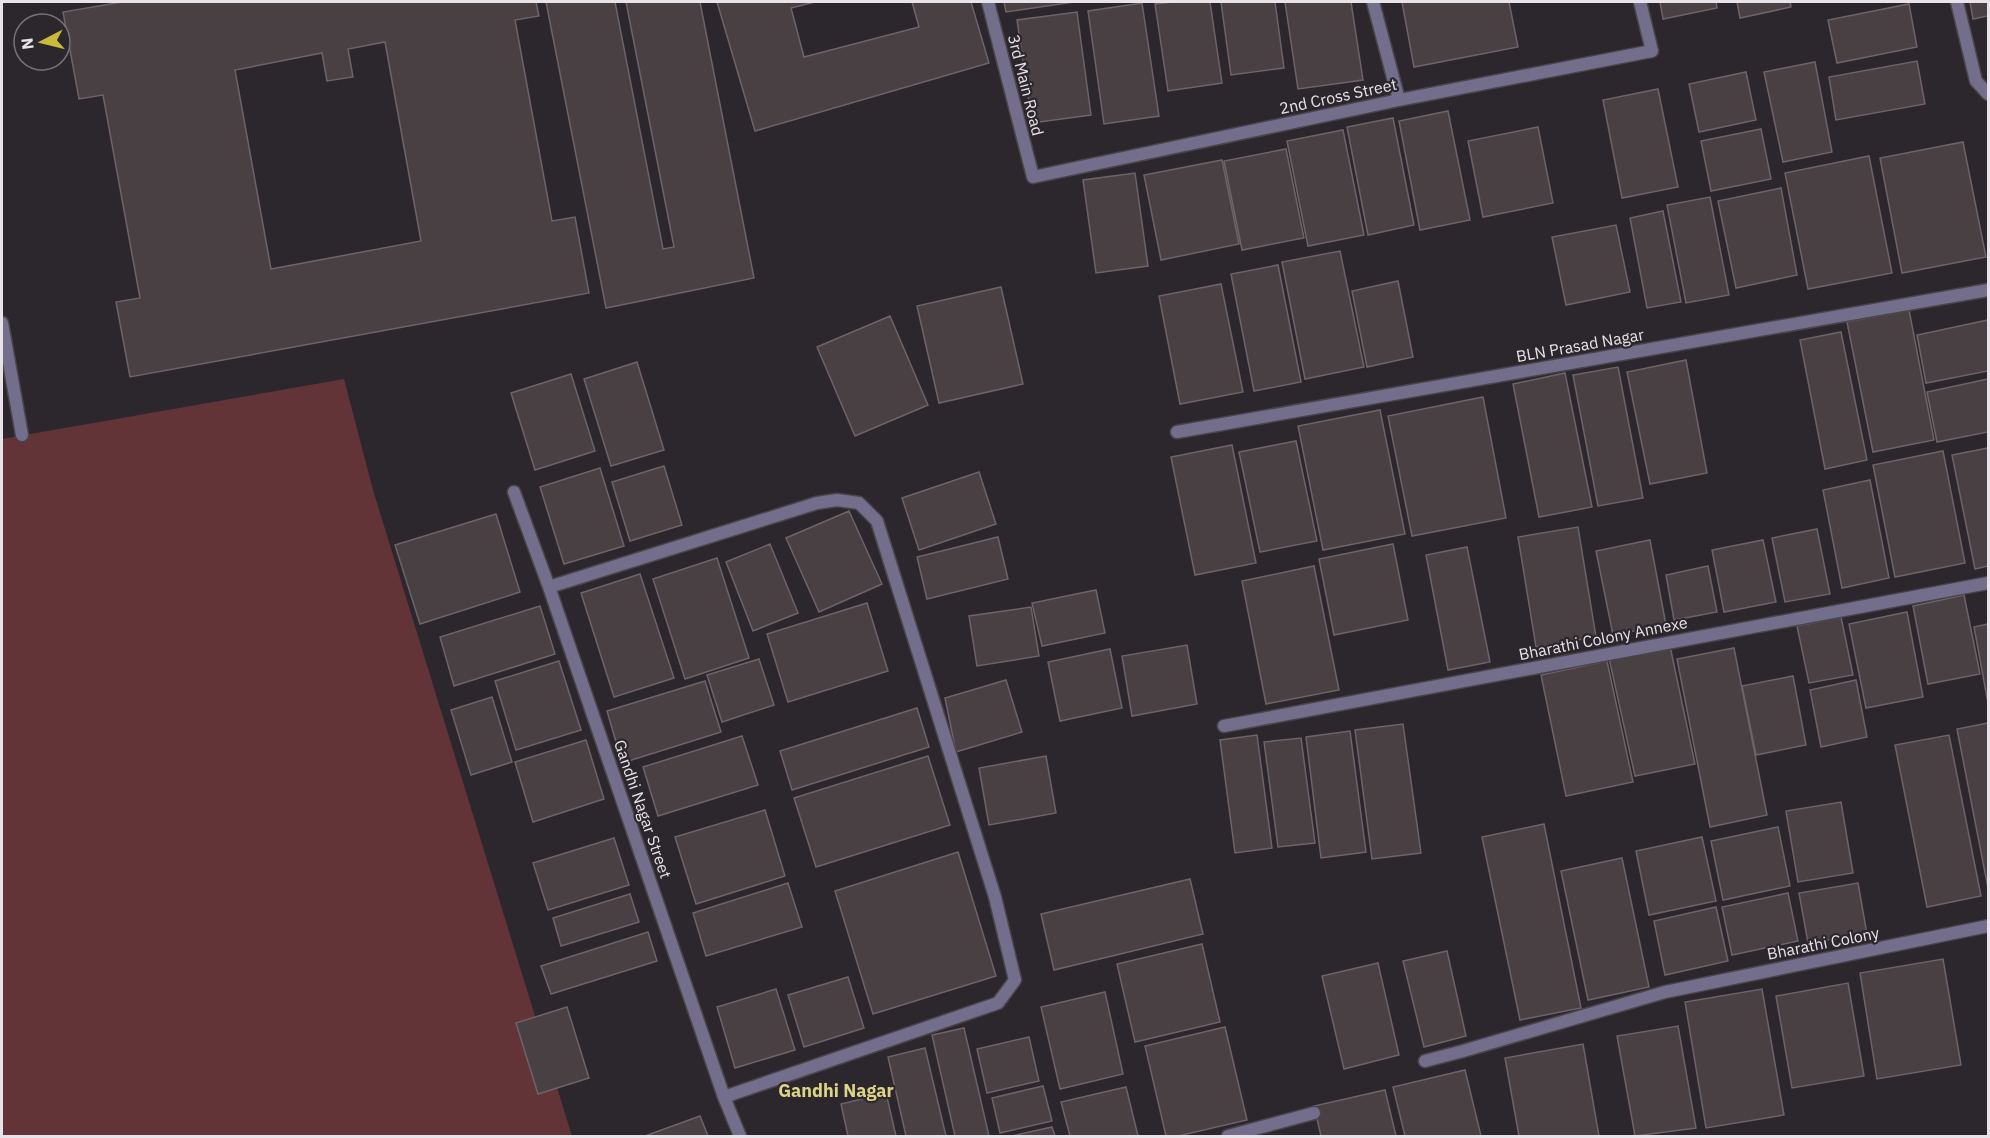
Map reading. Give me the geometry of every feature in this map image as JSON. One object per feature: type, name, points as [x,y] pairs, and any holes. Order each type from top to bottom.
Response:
[{"type":"street","name":"3rd Main Road","points":[[988,2],[1033,177]]},
{"type":"street","points":[[1373,2],[1399,100]]},
{"type":"street","name":"2nd Cross Street","points":[[1033,177],[1399,100],[1652,51],[1640,2]]},
{"type":"street","points":[[1957,2],[1976,81],[1989,94]]},
{"type":"street","name":"BLN Prasad Nagar","points":[[1177,432],[1989,290]]},
{"type":"street","points":[[2,323],[22,435]]},
{"type":"street","name":"Gandhi Nagar Street","points":[[514,492],[549,587],[724,1097],[740,1137]]},
{"type":"street","points":[[549,587],[817,503],[837,500],[859,503],[877,521],[995,897],[1015,980],[998,1003],[724,1097]]},
{"type":"street","name":"Bharathi Colony Annexe","points":[[1224,726],[1989,583]]},
{"type":"street","name":"Bharathi Colony","points":[[1425,1061],[1665,992],[1989,926]]},
{"type":"street","points":[[1228,1137],[1314,1113]]},
{"type":"shaded area","points":[[344,379],[373,490],[572,1136],[2,1136],[2,439]]},
{"type":"building","points":[[122,2],[536,2],[539,16],[515,20],[552,221],[575,217],[589,293],[130,377],[116,302],[140,298],[103,95],[79,99],[72,61],[72,12],[63,12]],"holes":[[[385,42],[421,241],[271,269],[235,70],[322,53],[327,81],[353,77],[348,49]]]},
{"type":"building","points":[[546,2],[615,2],[663,249],[674,247],[626,2],[700,2],[754,278],[606,308]]},
{"type":"building","points":[[717,2],[815,2],[791,8],[804,57],[919,27],[912,2],[971,2],[989,63],[755,131]]},
{"type":"building","points":[[1004,2],[1074,2],[1006,12]]},
{"type":"building","points":[[1210,2],[1222,83],[1168,91],[1155,4]]},
{"type":"building","points":[[1221,2],[1275,2],[1284,68],[1231,75]]},
{"type":"building","points":[[1285,2],[1351,2],[1363,80],[1298,89]]},
{"type":"building","points":[[1402,2],[1509,2],[1518,47],[1414,67]]},
{"type":"building","points":[[1660,2],[1716,2],[1717,8],[1663,19]]},
{"type":"building","points":[[1737,2],[1790,2],[1791,7],[1740,18]]},
{"type":"building","points":[[1970,2],[1988,2],[1988,16],[1973,19]]},
{"type":"building","points":[[1142,3],[1159,116],[1104,124],[1088,11]]},
{"type":"building","points":[[1909,4],[1917,47],[1837,63],[1828,20]]},
{"type":"building","points":[[1077,12],[1091,115],[1032,123],[1017,20]]},
{"type":"building","points":[[1917,61],[1925,104],[1836,120],[1829,77]]},
{"type":"building","points":[[1815,62],[1832,152],[1783,162],[1764,72]]},
{"type":"building","points":[[1746,72],[1756,120],[1699,132],[1689,84]]},
{"type":"building","points":[[1658,89],[1678,187],[1622,198],[1603,100]]},
{"type":"building","points":[[1448,111],[1470,220],[1420,230],[1399,121]]},
{"type":"building","points":[[1393,118],[1414,225],[1368,235],[1347,127]]},
{"type":"building","points":[[1538,127],[1553,203],[1483,217],[1468,141]]},
{"type":"building","points":[[1761,129],[1771,179],[1711,191],[1701,141]]},
{"type":"building","points":[[1343,130],[1364,235],[1308,246],[1287,141]]},
{"type":"building","points":[[1963,142],[1986,257],[1902,273],[1880,158]]},
{"type":"building","points":[[1286,149],[1304,238],[1242,250],[1224,161]]},
{"type":"building","points":[[1869,156],[1892,273],[1808,289],[1785,173]]},
{"type":"building","points":[[1222,160],[1239,244],[1161,260],[1144,175]]},
{"type":"building","points":[[1135,173],[1148,266],[1096,273],[1083,180]]},
{"type":"building","points":[[1781,188],[1797,275],[1736,288],[1718,201]]},
{"type":"building","points":[[1710,197],[1729,295],[1686,303],[1667,205]]},
{"type":"building","points":[[1663,211],[1681,302],[1647,308],[1630,218]]},
{"type":"building","points":[[1616,225],[1630,292],[1566,305],[1552,237]]},
{"type":"building","points":[[1340,251],[1364,367],[1305,379],[1282,262]]},
{"type":"building","points":[[1278,265],[1301,382],[1254,391],[1231,274]]},
{"type":"building","points":[[1398,281],[1413,357],[1367,367],[1352,291]]},
{"type":"building","points":[[1221,284],[1243,392],[1180,404],[1159,296]]},
{"type":"building","points":[[1001,287],[1023,384],[939,403],[917,306]]},
{"type":"building","points":[[1909,310],[1934,440],[1873,452],[1847,322]]},
{"type":"building","points":[[890,316],[928,405],[855,436],[817,347]]},
{"type":"building","points":[[1988,320],[1988,371],[1926,383],[1917,335]]},
{"type":"building","points":[[1841,332],[1867,460],[1825,469],[1800,340]]},
{"type":"building","points":[[1686,360],[1707,473],[1650,484],[1627,372]]},
{"type":"building","points":[[637,362],[664,450],[611,466],[584,379]]},
{"type":"building","points":[[1618,367],[1643,498],[1598,506],[1573,375]]},
{"type":"building","points":[[1565,373],[1592,507],[1539,517],[1513,384]]},
{"type":"building","points":[[571,374],[595,451],[535,470],[511,393]]},
{"type":"building","points":[[1988,379],[1988,432],[1937,442],[1927,392]]},
{"type":"building","points":[[1483,397],[1506,518],[1412,536],[1388,416]]},
{"type":"building","points":[[1380,410],[1405,534],[1323,550],[1298,426]]},
{"type":"building","points":[[1296,441],[1317,541],[1260,552],[1239,452]]},
{"type":"building","points":[[1232,445],[1256,563],[1195,575],[1171,457]]},
{"type":"building","points":[[1988,448],[1988,566],[1975,569],[1952,455]]},
{"type":"building","points":[[1943,451],[1965,563],[1895,577],[1873,465]]},
{"type":"building","points":[[664,466],[682,525],[630,541],[612,482]]},
{"type":"building","points":[[600,468],[624,546],[564,564],[540,487]]},
{"type":"building","points":[[979,472],[996,524],[919,550],[902,498]]},
{"type":"building","points":[[1870,480],[1889,578],[1842,588],[1823,490]]},
{"type":"building","points":[[849,511],[882,584],[819,612],[786,538]]},
{"type":"building","points":[[496,514],[520,592],[420,624],[395,545]]},
{"type":"building","points":[[1578,527],[1596,637],[1536,647],[1518,537]]},
{"type":"building","points":[[1817,529],[1830,594],[1785,602],[1772,538]]},
{"type":"building","points":[[998,537],[1008,579],[927,599],[917,557]]},
{"type":"building","points":[[1650,540],[1666,625],[1613,635],[1596,551]]},
{"type":"building","points":[[1763,540],[1776,602],[1724,612],[1712,550]]},
{"type":"building","points":[[770,544],[798,613],[753,631],[726,562]]},
{"type":"building","points":[[1393,544],[1408,620],[1334,635],[1319,559]]},
{"type":"building","points":[[1467,547],[1490,662],[1448,670],[1426,555]]},
{"type":"building","points":[[717,558],[749,658],[685,679],[653,579]]},
{"type":"building","points":[[1314,566],[1339,690],[1266,704],[1242,581]]},
{"type":"building","points":[[1708,566],[1717,612],[1674,620],[1666,575]]},
{"type":"building","points":[[640,574],[674,678],[614,697],[581,593]]},
{"type":"building","points":[[1096,590],[1105,633],[1042,646],[1032,603]]},
{"type":"building","points":[[1964,595],[1980,674],[1928,684],[1913,606]]},
{"type":"building","points":[[867,603],[888,671],[788,702],[767,634]]},
{"type":"building","points":[[540,606],[555,654],[454,686],[440,637]]},
{"type":"building","points":[[1031,607],[1039,656],[977,666],[969,616]]},
{"type":"building","points":[[1907,612],[1923,697],[1866,708],[1849,624]]},
{"type":"building","points":[[1841,617],[1853,675],[1809,683],[1797,626]]},
{"type":"building","points":[[1988,624],[1988,703],[1974,627]]},
{"type":"building","points":[[1187,645],[1197,704],[1132,716],[1122,656]]},
{"type":"building","points":[[1670,646],[1695,764],[1635,776],[1609,658]]},
{"type":"building","points":[[1734,648],[1767,815],[1710,827],[1677,659]]},
{"type":"building","points":[[1110,649],[1122,708],[1060,721],[1048,662]]},
{"type":"building","points":[[759,659],[774,705],[722,722],[707,675]]},
{"type":"building","points":[[559,661],[581,730],[516,750],[495,681]]},
{"type":"building","points":[[1607,661],[1633,782],[1566,796],[1541,675]]},
{"type":"building","points":[[1793,676],[1806,745],[1756,755],[1742,686]]},
{"type":"building","points":[[1006,680],[1022,732],[956,752],[945,698]]},
{"type":"building","points":[[1856,680],[1867,737],[1821,747],[1810,690]]},
{"type":"building","points":[[705,681],[721,732],[622,763],[607,711]]},
{"type":"building","points":[[492,697],[512,762],[471,775],[451,710]]},
{"type":"building","points":[[917,708],[929,747],[792,790],[780,751]]},
{"type":"building","points":[[1988,723],[1988,888],[1957,729]]},
{"type":"building","points":[[1403,724],[1421,853],[1372,859],[1355,730]]},
{"type":"building","points":[[1350,731],[1366,852],[1321,858],[1306,737]]},
{"type":"building","points":[[1257,735],[1272,848],[1235,853],[1220,740]]},
{"type":"building","points":[[1949,735],[1981,896],[1927,907],[1895,745]]},
{"type":"building","points":[[742,736],[758,785],[658,816],[643,767]]},
{"type":"building","points":[[1301,738],[1315,843],[1278,847],[1264,742]]},
{"type":"building","points":[[586,740],[604,799],[533,822],[515,762]]},
{"type":"building","points":[[928,756],[950,825],[816,867],[794,798]]},
{"type":"building","points":[[1046,756],[1056,813],[989,825],[979,768]]},
{"type":"building","points":[[1841,802],[1853,873],[1798,882],[1786,811]]},
{"type":"building","points":[[765,810],[785,876],[696,904],[675,837]]},
{"type":"building","points":[[1544,824],[1581,1008],[1520,1020],[1482,837]]},
{"type":"building","points":[[1778,827],[1790,886],[1723,900],[1711,841]]},
{"type":"building","points":[[1702,837],[1716,901],[1649,915],[1636,851]]},
{"type":"building","points":[[614,838],[629,885],[548,910],[533,863]]},
{"type":"building","points":[[958,852],[996,976],[873,1014],[835,891]]},
{"type":"building","points":[[1622,858],[1649,987],[1588,1000],[1561,871]]},
{"type":"building","points":[[1190,879],[1203,934],[1054,970],[1041,914]]},
{"type":"building","points":[[788,883],[802,927],[706,956],[693,913]]},
{"type":"building","points":[[1858,883],[1867,934],[1808,943],[1799,893]]},
{"type":"building","points":[[1788,893],[1798,941],[1732,955],[1722,907]]},
{"type":"building","points":[[630,894],[639,922],[561,946],[553,918]]},
{"type":"building","points":[[1716,907],[1728,961],[1665,975],[1654,921]]},
{"type":"building","points":[[648,932],[657,961],[551,994],[541,966]]},
{"type":"building","points":[[1202,944],[1220,1022],[1135,1042],[1117,964]]},
{"type":"building","points":[[1447,951],[1466,1036],[1424,1047],[1403,961]]},
{"type":"building","points":[[1943,959],[1961,1065],[1877,1079],[1860,973]]},
{"type":"building","points":[[1378,963],[1399,1055],[1344,1069],[1322,976]]},
{"type":"building","points":[[848,977],[864,1028],[804,1047],[788,995]]},
{"type":"building","points":[[1848,983],[1864,1076],[1792,1088],[1776,996]]},
{"type":"building","points":[[776,989],[795,1050],[735,1068],[717,1007]]},
{"type":"building","points":[[1762,989],[1784,1115],[1706,1128],[1685,1002]]},
{"type":"building","points":[[1105,992],[1123,1074],[1060,1089],[1041,1007]]},
{"type":"building","points":[[567,1007],[589,1078],[538,1094],[516,1023]]},
{"type":"building","points":[[1678,1026],[1696,1128],[1635,1136],[1617,1036]]},
{"type":"building","points":[[1225,1027],[1247,1120],[1178,1136],[1166,1136],[1145,1046]]},
{"type":"building","points":[[964,1028],[989,1136],[955,1136],[932,1035]]},
{"type":"building","points":[[1029,1037],[1039,1081],[987,1093],[977,1049]]},
{"type":"building","points":[[1583,1044],[1599,1136],[1519,1136],[1505,1058]]},
{"type":"building","points":[[925,1048],[946,1136],[906,1136],[888,1057]]},
{"type":"building","points":[[1465,1070],[1481,1136],[1405,1136],[1393,1087]]},
{"type":"building","points":[[1043,1086],[1052,1121],[1000,1133],[992,1098]]},
{"type":"building","points":[[1126,1087],[1138,1136],[1070,1136],[1061,1102]]},
{"type":"building","points":[[1385,1090],[1396,1136],[1321,1136],[1314,1106]]},
{"type":"building","points":[[886,1093],[896,1136],[848,1136],[841,1104]]},
{"type":"building","points":[[700,1116],[708,1136],[645,1136]]},
{"type":"building","points":[[1052,1127],[1055,1136],[1012,1136]]},
{"type":"district","name":"Gandhi Nagar","points":[[836,1091]]}]
